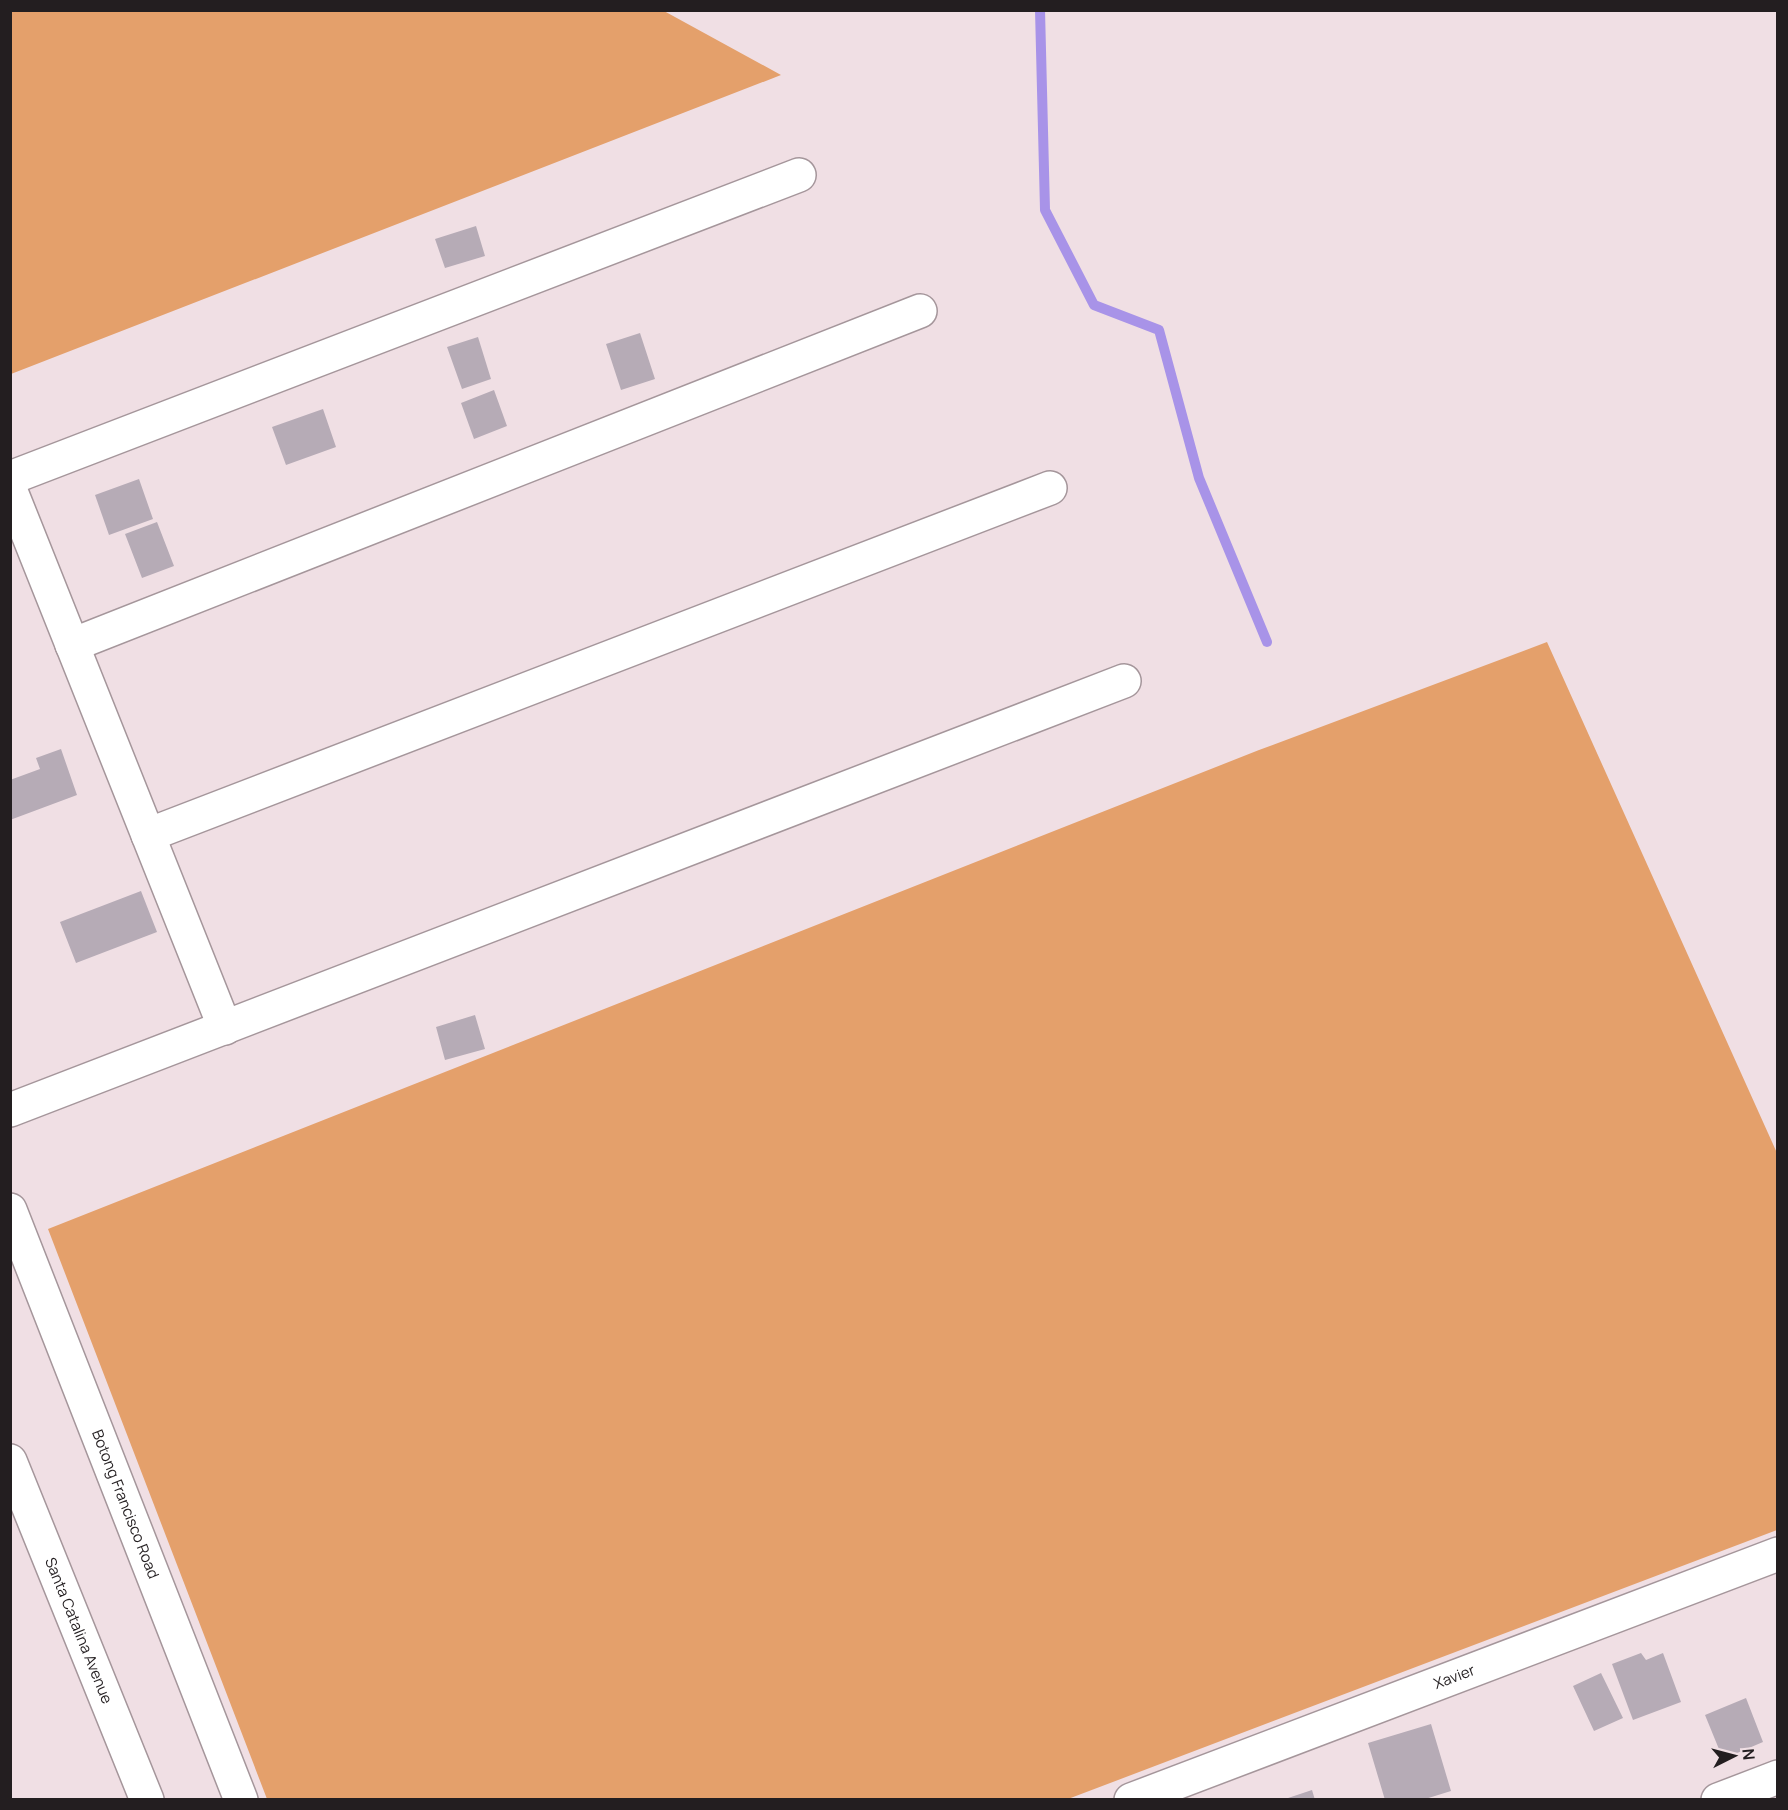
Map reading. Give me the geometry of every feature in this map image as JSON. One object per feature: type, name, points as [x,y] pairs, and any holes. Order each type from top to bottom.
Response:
[{"type":"street","points":[[10,478],[799,175]]},
{"type":"street","points":[[72,645],[920,311]]},
{"type":"street","points":[[148,835],[1050,488]]},
{"type":"street","points":[[10,489],[225,1028]]},
{"type":"street","points":[[10,1110],[1124,681]]},
{"type":"street","name":"Botong Francisco Road","points":[[10,1210],[241,1800]]},
{"type":"street","name":"Santa Catalina Avenue","points":[[10,1461],[147,1800]]},
{"type":"street","name":"Xavier","points":[[1131,1800],[1778,1554]]},
{"type":"street","points":[[1718,1800],[1778,1777]]},
{"type":"shaded area","points":[[11,10],[664,11],[781,75],[11,374]]},
{"type":"shaded area","points":[[1547,642],[1777,1153],[1777,1530],[1068,1799],[267,1799],[48,1229],[1259,750]]},
{"type":"building","points":[[476,226],[485,256],[445,268],[435,239]]},
{"type":"building","points":[[640,333],[655,379],[621,390],[606,344]]},
{"type":"building","points":[[478,337],[491,379],[462,389],[447,347]]},
{"type":"building","points":[[494,390],[507,426],[474,439],[461,403]]},
{"type":"building","points":[[323,409],[336,447],[286,465],[272,427]]},
{"type":"building","points":[[139,479],[153,519],[109,535],[95,495]]},
{"type":"building","points":[[157,522],[174,566],[142,578],[125,534]]},
{"type":"building","points":[[61,749],[77,795],[10,820],[10,780],[40,769],[36,758]]},
{"type":"building","points":[[141,891],[157,932],[76,963],[60,922]]},
{"type":"building","points":[[475,1015],[485,1049],[445,1060],[436,1027]]},
{"type":"building","points":[[1641,1653],[1646,1660],[1663,1653],[1681,1702],[1633,1720],[1612,1664]]},
{"type":"building","points":[[1601,1673],[1623,1718],[1594,1731],[1573,1686]]},
{"type":"building","points":[[1746,1698],[1763,1742],[1723,1759],[1705,1715]]},
{"type":"building","points":[[1431,1724],[1451,1791],[1422,1800],[1385,1800],[1368,1743]]},
{"type":"building","points":[[1312,1790],[1315,1800],[1285,1800],[1285,1799]]},
{"type":"waterway","points":[[1040,10],[1045,210],[1094,305],[1159,330],[1199,478],[1267,642]]}]
